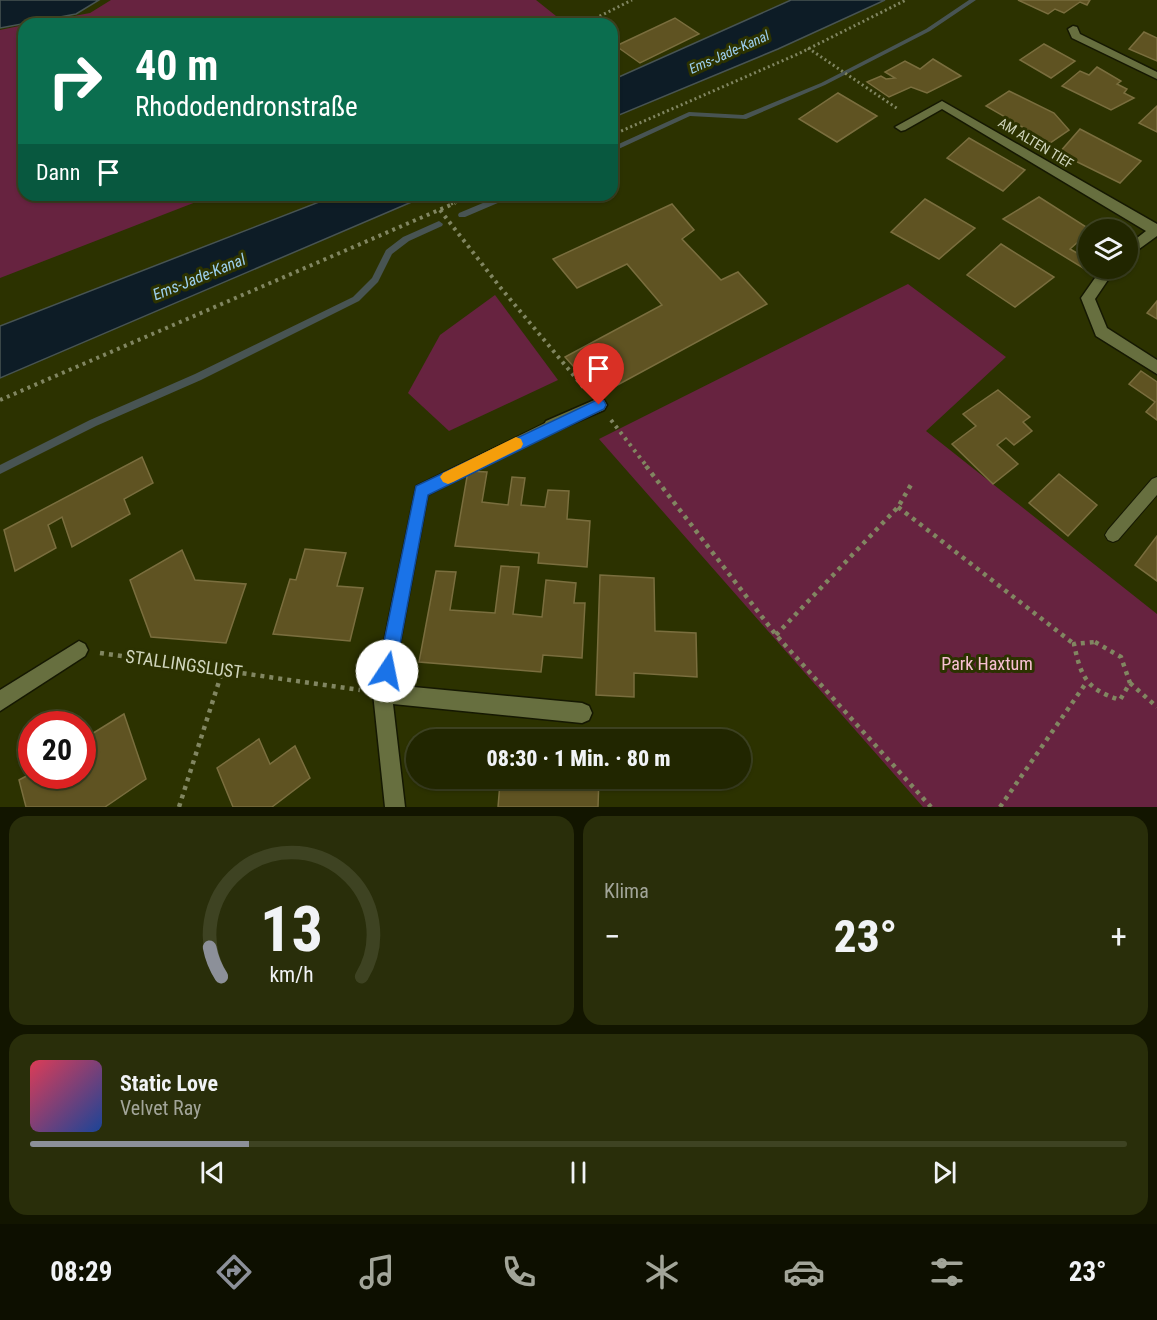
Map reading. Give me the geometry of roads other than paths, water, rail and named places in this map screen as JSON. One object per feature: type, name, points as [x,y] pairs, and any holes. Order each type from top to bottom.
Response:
[{"type":"street","points":[[1073,29],[1076,36],[1157,76]]},
{"type":"street","name":"AM ALTEN TIEF","points":[[901,127],[942,104],[1156,230]]},
{"type":"street","points":[[1138,244],[1156,230]]},
{"type":"street","points":[[1102,279],[1088,298],[1101,332],[1157,368]]},
{"type":"street","points":[[551,426],[599,405]]},
{"type":"street","points":[[0,701],[79,650]]},
{"type":"street","points":[[395,807],[382,693],[582,713]]},
{"type":"lane","points":[[382,693],[421,491],[551,426]]},
{"type":"lane","points":[[1113,535],[1157,484]]},
{"type":"water","points":[[0,0],[99,0],[76,14],[54,18],[18,18],[18,25],[0,28]]},
{"type":"water","name":"Ems-Jade-Kanal","points":[[791,0],[885,0],[778,49],[618,116],[618,77]]},
{"type":"water","name":"Ems-Jade-Kanal","points":[[322,201],[414,201],[0,378],[0,326]]},
{"type":"waterway","points":[[618,147],[689,114],[744,117],[823,84],[928,30],[973,0]]},
{"type":"waterway","points":[[462,215],[495,201]]},
{"type":"waterway","points":[[0,470],[93,423],[198,377],[356,299],[375,280],[389,252],[406,239],[439,224]]},
{"type":"park label","name":"Park Haxtum","points":[[987,663]]}]
